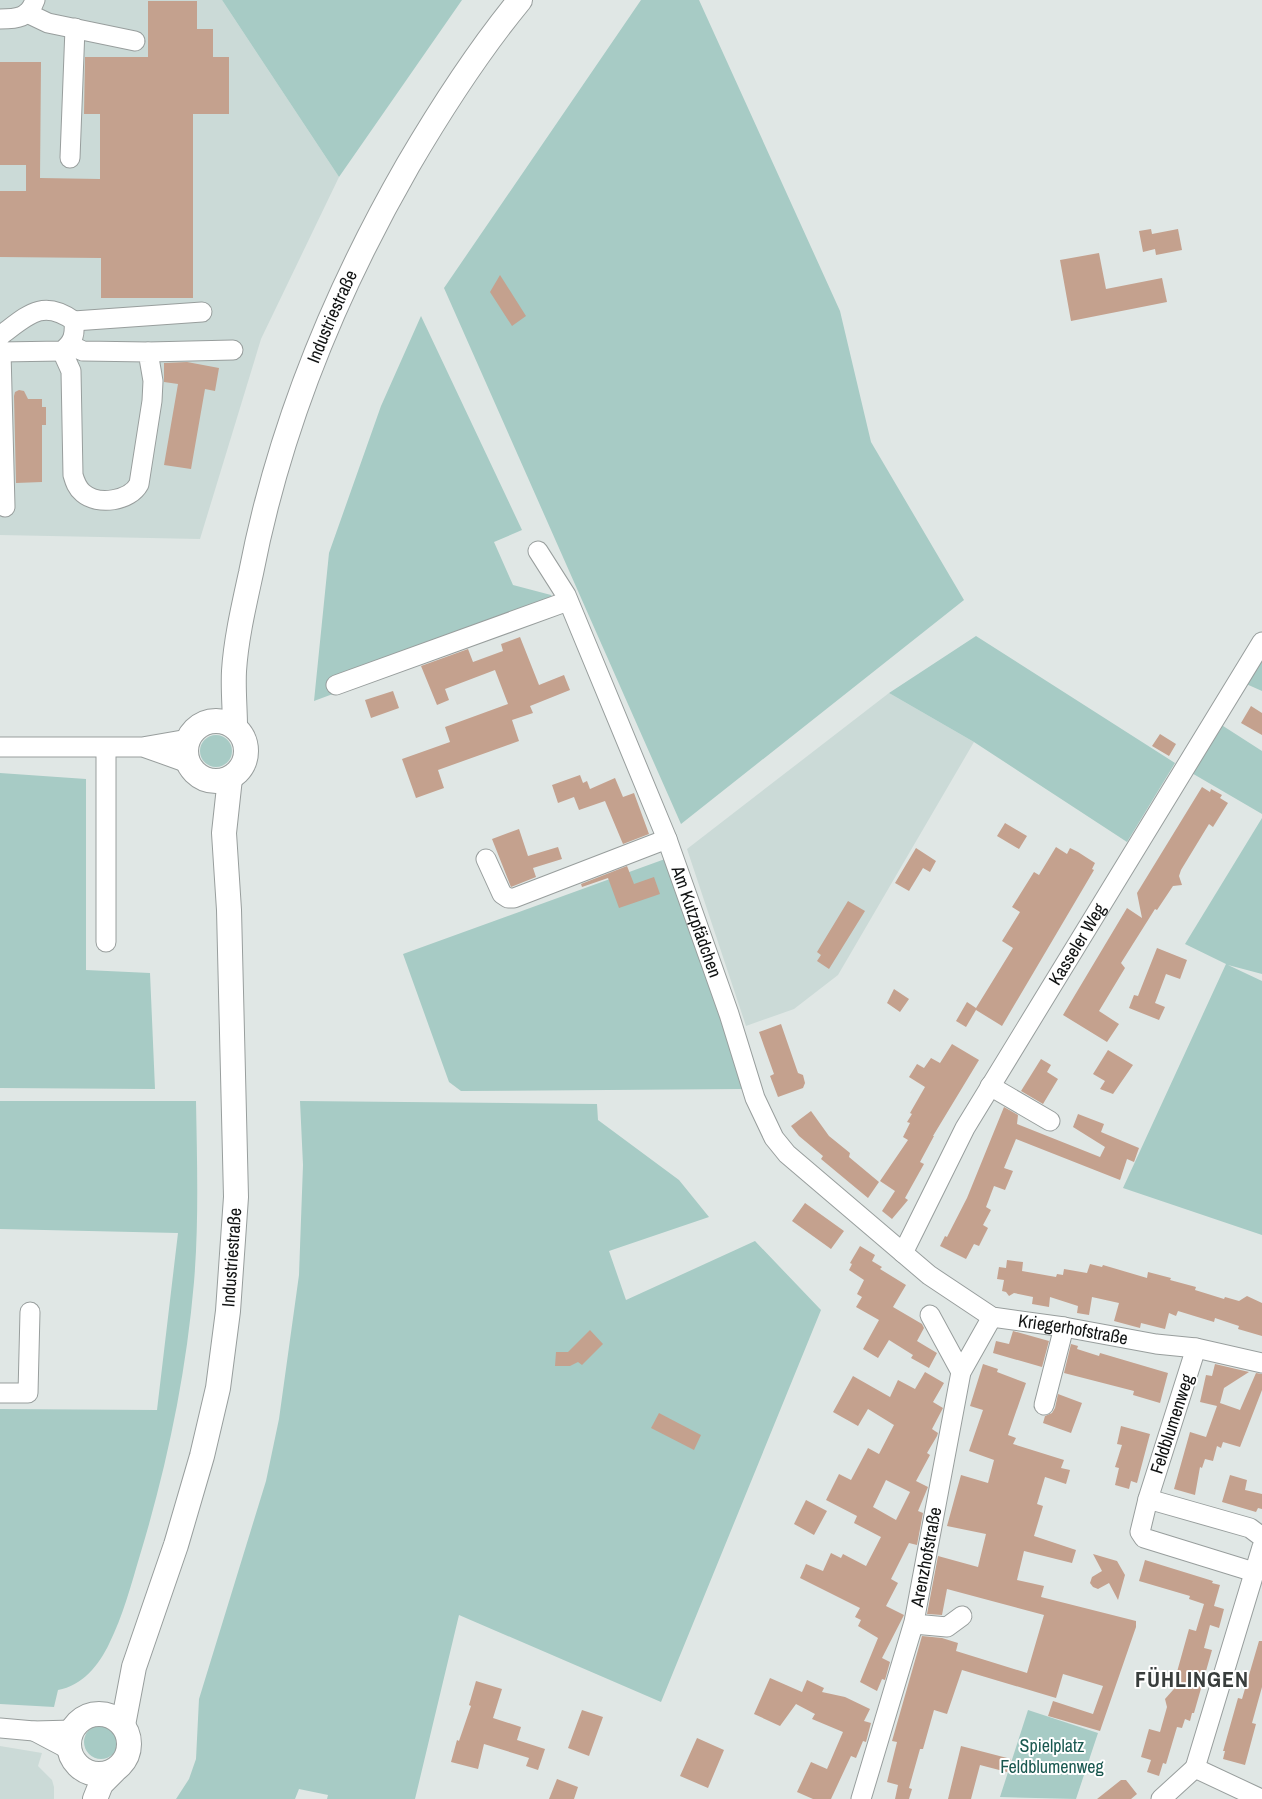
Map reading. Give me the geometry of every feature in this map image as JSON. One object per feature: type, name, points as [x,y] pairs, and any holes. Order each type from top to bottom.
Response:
[{"type":"main road","name":"Industriestraße","points":[[224,724],[243,610],[264,513],[274,473],[314,358],[342,290],[382,210],[430,127],[484,46],[520,0]]},
{"type":"main road","points":[[203,723],[224,724],[243,736],[246,748],[242,765],[230,778],[218,781],[206,780],[195,773],[188,763],[186,751],[188,739],[194,730],[203,723]]},
{"type":"main road","name":"Industriestraße","points":[[113,1719],[134,1667],[176,1545],[202,1456],[218,1388],[228,1311],[236,1197],[229,910],[224,833],[230,778]]},
{"type":"main road","name":"Industriestraße","points":[[206,780],[224,833]]},
{"type":"main road","points":[[95,1799],[101,1784],[122,1764],[128,1756],[130,1745],[128,1734],[113,1719],[85,1717],[71,1740],[77,1765],[93,1774],[104,1774],[114,1771]]},
{"type":"main road","points":[[83,1770],[86,1784],[85,1799]]},
{"type":"street","points":[[0,19],[17,19],[31,7],[48,23],[135,41]]},
{"type":"street","points":[[70,158],[75,28]]},
{"type":"street","points":[[0,336],[27,316],[45,310],[59,310],[74,321],[202,312]]},
{"type":"street","points":[[74,321],[75,334],[66,348],[71,371],[73,475],[77,486],[83,493],[94,500],[126,496],[136,490],[139,484],[152,401],[153,381],[148,352]]},
{"type":"street","points":[[5,507],[0,352],[66,348],[83,351],[148,352],[233,350]]},
{"type":"street","name":"Am Kutzpfädchen","points":[[538,551],[568,601],[667,839],[729,1014],[755,1098],[774,1138],[786,1154],[806,1173],[903,1253]]},
{"type":"street","points":[[336,685],[568,601]]},
{"type":"street","name":"Kasseler Weg","points":[[903,1253],[964,1128],[1262,642]]},
{"type":"street","points":[[0,747],[142,747],[188,739]]},
{"type":"street","points":[[142,747],[188,763]]},
{"type":"street","points":[[106,748],[106,942]]},
{"type":"street","points":[[486,859],[502,894],[508,898],[514,898],[667,839]]},
{"type":"street","points":[[990,1086],[1050,1121]]},
{"type":"street","name":"Kriegerhofstraße","points":[[903,1253],[929,1276],[992,1317],[1064,1327],[1131,1340],[1196,1348],[1262,1363]]},
{"type":"street","points":[[0,1393],[28,1393],[30,1312]]},
{"type":"street","points":[[930,1315],[961,1372]]},
{"type":"street","name":"Arenzhofstraße","points":[[861,1799],[914,1624],[961,1372],[992,1317]]},
{"type":"street","points":[[1044,1406],[1064,1327]]},
{"type":"street","name":"Feldblumenweg","points":[[1196,1348],[1148,1499],[1140,1532],[1144,1538],[1254,1572]]},
{"type":"street","points":[[1148,1499],[1250,1528],[1262,1537]]},
{"type":"street","points":[[1160,1799],[1195,1768],[1262,1547]]},
{"type":"street","points":[[914,1624],[947,1627],[962,1616]]},
{"type":"street","points":[[0,1728],[34,1731],[71,1740]]},
{"type":"street","points":[[1195,1768],[1261,1799]]},
{"type":"shaded area","points":[[0,0],[222,0],[339,177],[261,339],[200,539],[0,535]]},
{"type":"shaded area","points":[[889,693],[974,742],[838,975],[794,1009],[746,1026],[687,849]]},
{"type":"shaded area","points":[[0,1746],[42,1753],[38,1766],[52,1780],[54,1799],[0,1799]]},
{"type":"green space","points":[[222,0],[462,0],[339,177]]},
{"type":"green space","points":[[641,0],[699,0],[840,311],[871,442],[964,600],[681,824],[444,288]]},
{"type":"green space","points":[[421,316],[522,530],[494,542],[513,585],[551,595],[560,609],[314,701],[329,553],[381,406]]},
{"type":"green space","points":[[976,636],[1175,763],[1127,842],[974,742],[889,693]]},
{"type":"green space","points":[[1262,658],[1262,691],[1244,683]]},
{"type":"green space","points":[[1220,724],[1262,751],[1262,814],[1190,772]]},
{"type":"green space","points":[[216,735],[228,739],[232,751],[228,763],[216,767],[204,763],[200,751],[204,739]]},
{"type":"green space","points":[[0,773],[86,779],[86,970],[150,973],[155,1089],[0,1088]]},
{"type":"green space","points":[[1262,818],[1262,974],[1228,965],[1262,981],[1262,1235],[1123,1188],[1226,964],[1185,944]]},
{"type":"green space","points":[[665,859],[744,1085],[742,1089],[461,1091],[449,1082],[403,954]]},
{"type":"green space","points":[[0,1101],[196,1101],[196,1259],[181,1386],[167,1454],[150,1522],[114,1633],[95,1667],[75,1684],[58,1690],[54,1707],[0,1704],[0,1409],[157,1410],[178,1233],[0,1229]]},
{"type":"green space","points":[[300,1101],[597,1104],[598,1120],[679,1180],[709,1217],[609,1251],[626,1300],[755,1241],[821,1310],[661,1702],[459,1615],[415,1799],[327,1799],[328,1795],[299,1789],[295,1799],[176,1799],[189,1779],[196,1759],[199,1699],[266,1481],[279,1419],[299,1275],[303,1165]]},
{"type":"green space","name":"Spielplatz Feldblumenweg","points":[[1028,1710],[1098,1733],[1076,1799],[1000,1797]]},
{"type":"green space","points":[[101,1725],[113,1730],[118,1742],[113,1754],[101,1759],[89,1754],[84,1742],[89,1730]]},
{"type":"building","points":[[148,1],[197,1],[197,29],[213,29],[213,57],[229,57],[229,114],[193,114],[193,298],[101,298],[101,258],[0,257],[0,191],[26,191],[26,165],[0,165],[0,62],[41,62],[40,178],[100,179],[100,114],[84,114],[85,57],[148,57]]},
{"type":"building","points":[[1151,229],[1152,234],[1178,229],[1182,250],[1156,255],[1155,249],[1143,252],[1139,231]]},
{"type":"building","points":[[1099,253],[1106,289],[1162,278],[1167,302],[1071,321],[1060,260]]},
{"type":"building","points":[[500,275],[526,316],[512,326],[490,292]]},
{"type":"building","points":[[187,362],[219,368],[215,391],[205,389],[191,469],[164,465],[178,384],[164,382],[164,363]]},
{"type":"building","points":[[19,390],[24,391],[28,399],[42,399],[42,407],[46,407],[46,425],[42,425],[42,482],[16,483],[14,396],[15,392]]},
{"type":"building","points":[[520,637],[539,685],[564,675],[570,690],[530,706],[533,713],[512,720],[519,741],[438,770],[444,788],[416,798],[402,759],[450,742],[445,727],[508,704],[495,670],[445,689],[449,700],[437,705],[421,666],[468,649],[473,662],[503,651],[501,644]]},
{"type":"building","points":[[393,691],[399,708],[371,718],[365,700]]},
{"type":"building","points":[[1251,706],[1262,713],[1262,735],[1241,723]]},
{"type":"building","points":[[1160,734],[1176,744],[1169,756],[1152,746]]},
{"type":"building","points":[[580,775],[583,783],[587,781],[590,789],[615,778],[623,797],[634,793],[649,834],[623,844],[605,801],[579,810],[574,797],[558,803],[552,785]]},
{"type":"building","points":[[1202,787],[1210,792],[1211,789],[1222,795],[1220,798],[1228,803],[1213,827],[1209,824],[1181,870],[1179,876],[1182,885],[1173,886],[1157,910],[1155,909],[1121,963],[1125,968],[1099,1011],[1119,1024],[1107,1042],[1063,1015],[1127,908],[1142,918],[1137,893]]},
{"type":"building","points":[[1005,823],[1027,836],[1019,849],[997,836]]},
{"type":"building","points":[[519,829],[528,856],[558,847],[562,859],[533,868],[536,877],[511,887],[492,839]]},
{"type":"building","points":[[1056,847],[1067,854],[1070,848],[1078,852],[1095,863],[1092,869],[1094,870],[1002,1026],[976,1010],[966,1027],[956,1021],[967,1002],[976,1008],[1013,948],[1002,941],[1020,912],[1012,907],[1034,872],[1039,875]]},
{"type":"building","points":[[916,848],[936,861],[930,872],[923,868],[909,891],[895,883]]},
{"type":"building","points":[[627,866],[634,884],[654,877],[660,894],[619,908],[608,878],[582,887],[581,884]]},
{"type":"building","points":[[848,901],[865,911],[829,969],[817,961],[821,955],[817,952]]},
{"type":"building","points":[[1157,948],[1187,960],[1180,979],[1166,974],[1155,1003],[1165,1007],[1159,1020],[1129,1008],[1134,995],[1138,996]]},
{"type":"building","points":[[894,989],[909,999],[900,1012],[887,1003]]},
{"type":"building","points":[[781,1024],[798,1073],[803,1075],[805,1083],[803,1088],[778,1097],[770,1076],[774,1074],[759,1032]]},
{"type":"building","points":[[952,1044],[979,1060],[933,1136],[920,1162],[924,1164],[905,1198],[908,1200],[892,1219],[882,1211],[895,1191],[880,1181],[908,1140],[903,1137],[910,1123],[907,1122],[925,1087],[909,1077],[917,1064],[924,1068],[931,1058],[940,1063]]},
{"type":"building","points":[[1108,1050],[1133,1065],[1113,1094],[1100,1089],[1105,1081],[1093,1074]]},
{"type":"building","points":[[1041,1059],[1051,1065],[1047,1072],[1058,1079],[1043,1104],[1021,1091]]},
{"type":"building","points":[[1004,1107],[1018,1115],[1017,1124],[1100,1157],[1105,1147],[1073,1127],[1078,1114],[1104,1124],[1101,1132],[1139,1148],[1134,1162],[1127,1159],[1120,1180],[1016,1139],[1004,1168],[1013,1171],[1005,1190],[994,1186],[986,1207],[991,1210],[983,1225],[988,1228],[979,1246],[974,1244],[966,1259],[940,1246],[945,1236],[947,1237],[967,1198]]},
{"type":"building","points":[[811,1111],[829,1136],[850,1153],[849,1157],[879,1182],[868,1198],[821,1159],[823,1156],[799,1136],[791,1126]]},
{"type":"building","points":[[805,1203],[844,1231],[831,1249],[792,1221]]},
{"type":"building","points":[[860,1246],[875,1255],[872,1261],[882,1267],[880,1269],[906,1285],[893,1307],[922,1324],[924,1328],[917,1341],[937,1353],[929,1368],[911,1358],[913,1355],[889,1340],[878,1358],[863,1349],[879,1320],[856,1307],[862,1297],[857,1294],[864,1280],[849,1270],[852,1264],[850,1263]]},
{"type":"building","points":[[1007,1260],[1023,1262],[1022,1271],[1056,1277],[1057,1274],[1063,1275],[1064,1269],[1087,1273],[1090,1264],[1102,1267],[1103,1265],[1147,1278],[1148,1272],[1171,1278],[1170,1280],[1196,1287],[1195,1290],[1224,1299],[1225,1297],[1239,1301],[1247,1296],[1262,1303],[1262,1336],[1238,1329],[1239,1326],[1215,1318],[1214,1322],[1178,1311],[1176,1316],[1169,1313],[1165,1329],[1141,1323],[1140,1328],[1114,1321],[1119,1303],[1092,1297],[1089,1315],[1077,1313],[1078,1306],[1050,1297],[1049,1307],[1032,1304],[1033,1297],[1014,1293],[1009,1296],[1006,1292],[1002,1291],[1004,1280],[997,1279],[999,1267],[1006,1268]]},
{"type":"building","points":[[590,1330],[603,1344],[582,1365],[578,1362],[570,1366],[555,1366],[556,1352],[568,1352]]},
{"type":"building","points":[[1013,1331],[1049,1341],[1042,1367],[993,1353],[996,1341],[1009,1344]]},
{"type":"building","points":[[1071,1344],[1078,1346],[1077,1349],[1099,1356],[1100,1353],[1168,1373],[1160,1403],[1133,1395],[1134,1391],[1064,1373]]},
{"type":"building","points":[[983,1364],[998,1369],[997,1372],[1026,1383],[1008,1435],[1016,1438],[1013,1444],[1064,1460],[1061,1468],[1070,1470],[1066,1484],[1045,1477],[1037,1504],[1043,1506],[1034,1536],[1076,1550],[1072,1563],[1024,1551],[1017,1580],[1044,1586],[1041,1597],[1136,1621],[1136,1627],[1100,1731],[1048,1716],[1053,1701],[1093,1714],[1103,1686],[1063,1674],[1056,1698],[962,1670],[947,1714],[934,1710],[909,1788],[912,1789],[909,1799],[895,1799],[898,1785],[887,1782],[897,1742],[892,1741],[922,1636],[942,1638],[958,1643],[956,1651],[1027,1673],[1044,1615],[947,1589],[942,1615],[927,1614],[938,1556],[978,1567],[986,1534],[947,1526],[961,1475],[988,1483],[994,1460],[969,1451],[983,1410],[970,1406]]},
{"type":"building","points":[[1215,1364],[1249,1372],[1224,1388],[1220,1403],[1240,1410],[1256,1373],[1262,1374],[1262,1390],[1240,1447],[1223,1442],[1221,1448],[1217,1446],[1213,1461],[1205,1459],[1202,1468],[1200,1467],[1195,1495],[1174,1489],[1190,1432],[1206,1437],[1217,1406],[1200,1402],[1206,1375],[1212,1376]]},
{"type":"building","points":[[925,1372],[944,1383],[933,1402],[943,1408],[932,1429],[938,1433],[927,1453],[930,1455],[916,1481],[928,1487],[918,1511],[923,1513],[917,1545],[909,1543],[891,1579],[898,1583],[886,1606],[904,1615],[882,1658],[890,1662],[885,1680],[882,1679],[877,1691],[860,1682],[878,1638],[858,1626],[861,1620],[855,1617],[860,1608],[800,1578],[806,1564],[823,1571],[831,1553],[841,1558],[843,1554],[866,1566],[881,1537],[854,1523],[857,1516],[826,1500],[839,1474],[851,1480],[868,1448],[879,1454],[894,1425],[868,1409],[858,1426],[833,1412],[853,1376],[890,1397],[898,1380],[915,1389]],"holes":[[[886,1480],[910,1492],[896,1520],[873,1507]]]},
{"type":"building","points":[[1058,1394],[1082,1403],[1071,1433],[1043,1423],[1045,1416],[1052,1413],[1055,1408]]},
{"type":"building","points":[[659,1413],[701,1435],[694,1450],[651,1428]]},
{"type":"building","points":[[1121,1426],[1150,1434],[1137,1483],[1131,1481],[1129,1489],[1115,1485],[1119,1468],[1115,1467],[1122,1445],[1117,1444]]},
{"type":"building","points":[[1230,1475],[1247,1480],[1245,1490],[1262,1494],[1262,1509],[1258,1508],[1256,1512],[1222,1502]]},
{"type":"building","points":[[806,1500],[827,1511],[814,1535],[794,1524]]},
{"type":"building","points":[[1093,1554],[1117,1561],[1125,1575],[1118,1600],[1109,1583],[1098,1589],[1090,1583],[1092,1577],[1102,1571]]},
{"type":"building","points":[[1145,1560],[1213,1581],[1212,1583],[1220,1585],[1214,1606],[1224,1609],[1219,1628],[1210,1625],[1204,1648],[1212,1650],[1194,1713],[1192,1713],[1190,1721],[1185,1719],[1182,1728],[1177,1727],[1166,1764],[1163,1763],[1159,1776],[1147,1772],[1151,1760],[1141,1757],[1149,1729],[1160,1732],[1167,1707],[1165,1699],[1181,1681],[1175,1679],[1189,1629],[1196,1631],[1204,1604],[1189,1599],[1190,1596],[1139,1581]]},
{"type":"building","points":[[1259,1641],[1262,1641],[1262,1687],[1252,1723],[1256,1724],[1245,1765],[1223,1759],[1225,1751],[1223,1751],[1238,1698],[1242,1699]]},
{"type":"building","points":[[770,1678],[802,1692],[807,1680],[824,1688],[822,1692],[845,1697],[870,1709],[864,1721],[871,1723],[866,1742],[863,1741],[856,1758],[851,1756],[831,1799],[813,1799],[797,1792],[811,1762],[827,1769],[843,1732],[812,1719],[815,1714],[796,1704],[780,1726],[754,1714]]},
{"type":"building","points":[[476,1681],[502,1689],[493,1718],[521,1727],[517,1740],[545,1749],[538,1770],[526,1766],[529,1758],[484,1744],[478,1769],[451,1762],[457,1740],[459,1741],[471,1706],[469,1705]]},
{"type":"building","points":[[582,1710],[603,1717],[589,1756],[568,1748]]},
{"type":"building","points":[[697,1738],[724,1750],[708,1788],[680,1776]]},
{"type":"building","points":[[961,1746],[1011,1759],[1007,1772],[980,1765],[971,1799],[948,1799]]},
{"type":"building","points":[[557,1779],[578,1787],[574,1799],[549,1799]]},
{"type":"building","points":[[1121,1780],[1126,1780],[1137,1794],[1131,1799],[1097,1799]]},
{"type":"district","name":"FÜHLINGEN","points":[[1192,1679]]}]
